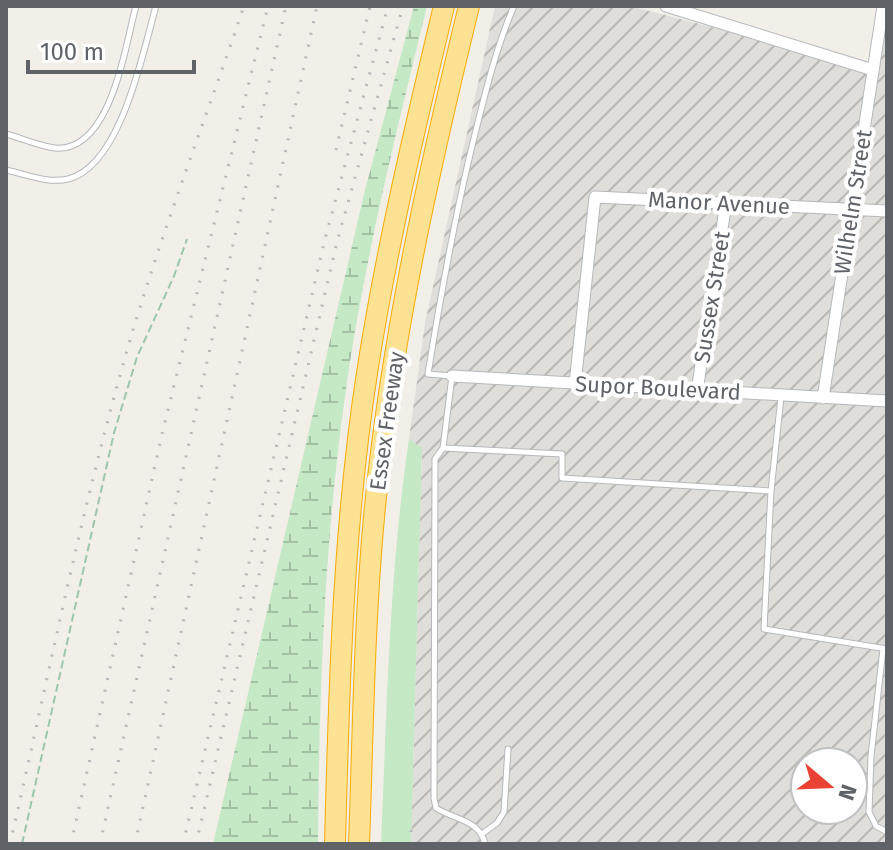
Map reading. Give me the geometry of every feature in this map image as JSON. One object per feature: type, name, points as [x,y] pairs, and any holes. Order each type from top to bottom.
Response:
[{"type":"highway","name":"Essex Freeway","points":[[335,844],[342,611],[361,413],[390,244],[444,6]]},
{"type":"highway","name":"Essex Freeway","points":[[359,844],[368,595],[389,396],[416,240],[469,6]]},
{"type":"street","points":[[666,6],[873,70]]},
{"type":"street","name":"Wilhelm Street","points":[[823,398],[883,6]]},
{"type":"street","name":"Manor Avenue","points":[[575,384],[595,197],[887,211]]},
{"type":"street","name":"Sussex Street","points":[[697,391],[726,203]]},
{"type":"street","name":"Supor Boulevard","points":[[452,376],[887,401]]},
{"type":"lane","points":[[6,134],[56,148],[75,143],[91,134],[109,105],[136,6]]},
{"type":"lane","points":[[6,170],[49,180],[63,180],[79,174],[93,163],[125,108],[156,6]]},
{"type":"lane","name":"Supor Boulevard","points":[[452,376],[428,374],[437,305],[460,192],[497,45],[514,6]]},
{"type":"lane","points":[[452,376],[443,447],[435,459],[434,798],[436,808],[475,825],[485,844]]},
{"type":"lane","points":[[782,396],[771,491],[764,629],[885,649],[871,756],[869,812],[876,826],[887,832]]},
{"type":"lane","points":[[443,447],[562,454],[562,478],[771,491]]},
{"type":"lane","points":[[481,835],[497,823],[504,812],[508,749]]},
{"type":"path","points":[[22,844],[114,433],[137,357],[174,276],[187,239]]},
{"type":"shaded area","points":[[495,6],[630,6],[876,70],[883,19],[887,20],[887,844],[411,844],[422,448],[409,439],[425,323]]},
{"type":"green space","points":[[414,6],[427,6],[370,253],[351,353],[337,458],[324,623],[318,844],[213,844],[365,190]]},
{"type":"green space","points":[[409,439],[422,448],[411,844],[381,844],[393,590]]},
{"type":"railway","points":[[10,844],[78,541],[124,361],[166,227],[244,6]]},
{"type":"railway","points":[[71,844],[162,434],[268,6]]},
{"type":"railway","points":[[100,844],[286,6]]},
{"type":"railway","points":[[135,844],[317,6]]},
{"type":"railway","points":[[336,150],[370,6]]},
{"type":"railway","points":[[183,844],[325,239],[388,6]]},
{"type":"railway","points":[[196,844],[337,242],[403,6]]},
{"type":"railway","points":[[411,829],[411,844]]}]
